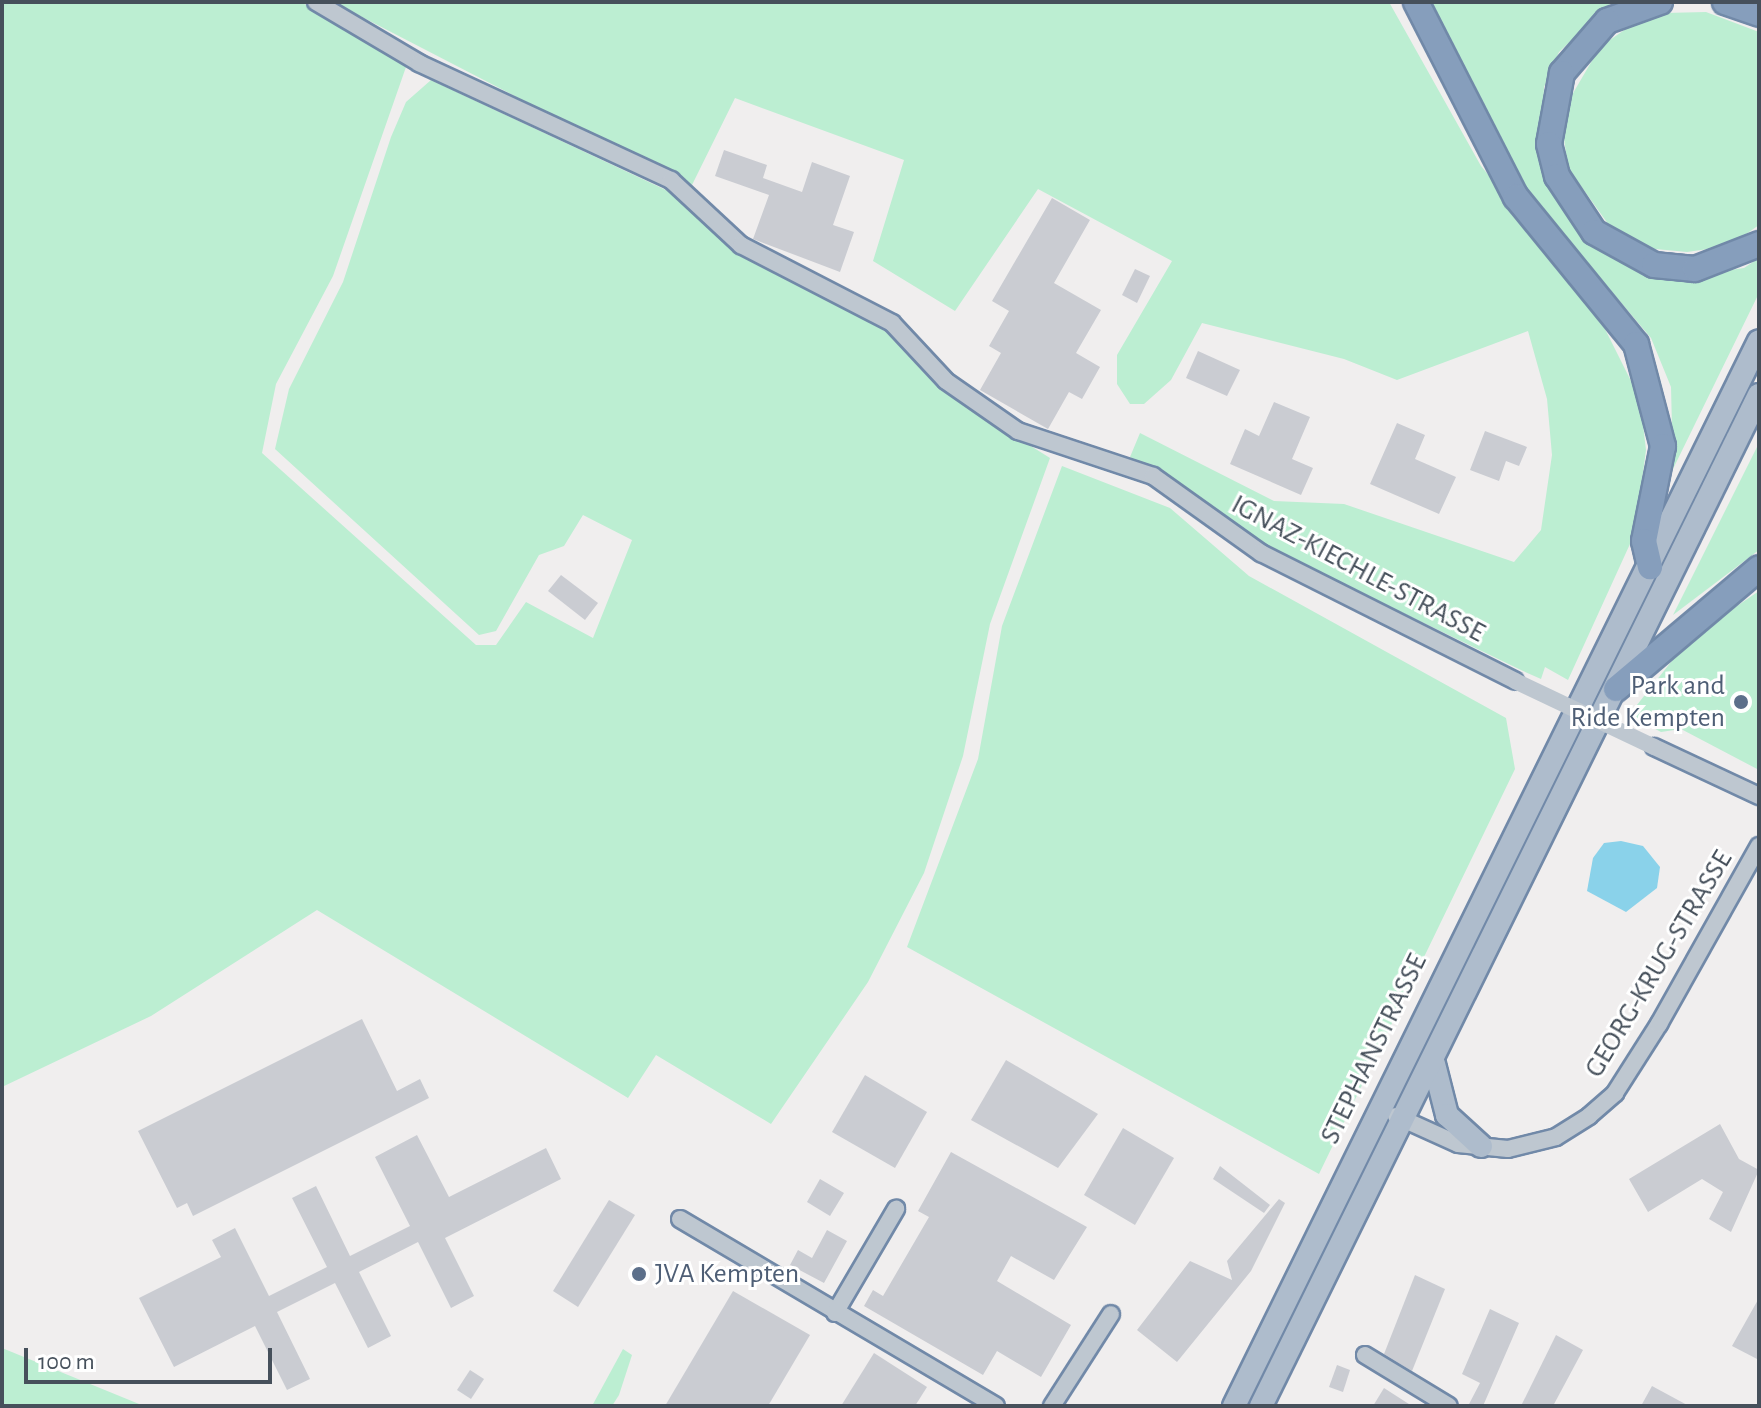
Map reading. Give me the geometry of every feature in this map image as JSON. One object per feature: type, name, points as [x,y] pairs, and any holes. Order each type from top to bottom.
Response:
[{"type":"highway","points":[[1416,2],[1516,197],[1636,344],[1663,446],[1644,541],[1650,567]]},
{"type":"highway","points":[[1660,2],[1607,21],[1562,73],[1549,144],[1557,176],[1594,232],[1654,265],[1695,269],[1759,244]]},
{"type":"highway","points":[[1725,2],[1759,14]]},
{"type":"highway","points":[[1616,689],[1714,599],[1759,568]]},
{"type":"main road","name":"STEPHANSTRASSE","points":[[1234,1406],[1379,1108],[1575,721],[1759,341]]},
{"type":"main road","points":[[1261,1406],[1406,1120],[1759,395]]},
{"type":"main road","points":[[1434,1063],[1447,1115],[1481,1146]]},
{"type":"street","name":"IGNAZ-KIECHLE-STRASSE","points":[[316,2],[419,63],[671,180],[741,245],[892,323],[946,381],[1018,431],[1153,476],[1261,553],[1515,681],[1759,796]]},
{"type":"street","name":"GEORG-KRUG-STRASSE","points":[[1379,1108],[1458,1144],[1508,1149],[1556,1137],[1615,1093],[1759,846]]},
{"type":"street","points":[[835,1313],[896,1209]]},
{"type":"street","points":[[680,1219],[996,1406]]},
{"type":"street","points":[[1052,1406],[1111,1314]]},
{"type":"street","points":[[1365,1355],[1449,1406]]},
{"type":"green space","points":[[2,2],[301,2],[406,67],[333,276],[276,384],[262,453],[476,645],[496,645],[526,602],[593,638],[632,540],[583,515],[564,546],[539,555],[496,631],[479,635],[275,449],[289,389],[343,282],[391,137],[406,102],[431,80],[668,191],[737,252],[841,300],[886,332],[939,389],[1050,458],[990,624],[963,756],[924,873],[868,982],[771,1124],[656,1055],[628,1098],[317,910],[151,1016],[2,1087]]},
{"type":"green space","points":[[333,2],[1389,2],[1481,166],[1588,295],[1640,399],[1646,450],[1635,533],[1568,680],[1545,667],[1541,679],[1265,546],[1130,457],[1140,433],[1274,501],[1344,504],[1514,562],[1541,530],[1552,455],[1547,399],[1528,331],[1397,380],[1344,359],[1202,323],[1171,380],[1144,404],[1130,404],[1117,384],[1117,355],[1172,261],[1038,189],[955,311],[873,261],[904,160],[735,98],[691,187]]},
{"type":"green space","points":[[1430,2],[1612,2],[1559,52],[1544,87],[1541,171],[1565,214],[1592,245],[1635,269],[1683,277],[1744,268],[1759,258],[1759,293],[1673,469],[1671,387],[1651,338],[1525,189]]},
{"type":"green space","points":[[1706,12],[1759,32],[1759,225],[1729,246],[1687,252],[1645,248],[1611,228],[1568,168],[1563,131],[1569,100],[1600,47],[1630,26],[1664,13]]},
{"type":"green space","points":[[1759,443],[1759,550],[1673,615]]},
{"type":"green space","points":[[1062,466],[1170,508],[1249,576],[1506,718],[1515,769],[1319,1174],[907,947],[978,759],[1002,626]]},
{"type":"green space","points":[[1759,591],[1759,770],[1681,729],[1661,732],[1629,715],[1690,638]]},
{"type":"green space","points":[[2,1348],[144,1406],[2,1406]]},
{"type":"green space","points":[[623,1349],[632,1355],[619,1395],[612,1406],[592,1406]]},
{"type":"water","points":[[1621,841],[1643,846],[1660,867],[1657,888],[1626,912],[1587,891],[1593,858],[1604,843]]},
{"type":"building","points":[[724,150],[767,165],[763,178],[802,192],[812,162],[850,176],[833,225],[854,232],[840,272],[753,239],[769,195],[715,176]]},
{"type":"building","points":[[1052,198],[1090,220],[1054,283],[1101,310],[1076,353],[1100,367],[1082,399],[1069,392],[1048,429],[980,390],[1001,353],[989,346],[1009,311],[992,301]]},
{"type":"building","points":[[1135,269],[1150,276],[1137,303],[1122,295]]},
{"type":"building","points":[[1198,351],[1240,370],[1227,396],[1186,378]]},
{"type":"building","points":[[1274,402],[1310,417],[1292,459],[1313,468],[1301,495],[1230,464],[1245,429],[1259,436]]},
{"type":"building","points":[[1397,423],[1425,435],[1415,459],[1456,477],[1439,514],[1370,484]]},
{"type":"building","points":[[1485,431],[1527,447],[1519,466],[1506,461],[1499,481],[1470,470]]},
{"type":"building","points":[[561,575],[598,603],[585,620],[548,591]]},
{"type":"building","points":[[362,1019],[397,1091],[420,1079],[429,1098],[193,1216],[187,1203],[177,1208],[138,1131]]},
{"type":"building","points":[[1006,1060],[1098,1114],[1058,1168],[971,1120]]},
{"type":"building","points":[[865,1075],[927,1112],[895,1168],[832,1132]]},
{"type":"building","points":[[1720,1124],[1739,1159],[1759,1170],[1731,1232],[1709,1219],[1723,1192],[1702,1179],[1648,1212],[1629,1179]]},
{"type":"building","points":[[1123,1128],[1174,1158],[1135,1225],[1084,1195]]},
{"type":"building","points":[[417,1135],[449,1197],[546,1148],[561,1179],[445,1238],[474,1296],[451,1308],[418,1242],[359,1272],[391,1336],[368,1348],[335,1283],[277,1312],[310,1379],[287,1390],[255,1326],[174,1367],[139,1298],[221,1257],[212,1240],[235,1228],[269,1296],[327,1267],[292,1198],[316,1186],[350,1256],[410,1226],[375,1157]]},
{"type":"building","points":[[951,1152],[1087,1227],[1054,1280],[1011,1256],[997,1281],[1071,1325],[1041,1377],[997,1351],[983,1375],[864,1306],[873,1290],[883,1296],[929,1217],[918,1211]]},
{"type":"building","points":[[1220,1166],[1270,1205],[1264,1213],[1213,1179]]},
{"type":"building","points":[[820,1179],[844,1193],[830,1216],[807,1202]]},
{"type":"building","points":[[1279,1199],[1285,1203],[1251,1271],[1177,1362],[1137,1330],[1190,1261],[1232,1280],[1227,1261]]},
{"type":"building","points":[[609,1200],[635,1215],[578,1307],[553,1291]]},
{"type":"building","points":[[827,1230],[847,1241],[824,1283],[790,1265],[798,1250],[812,1258]]},
{"type":"building","points":[[1415,1275],[1445,1289],[1412,1371],[1384,1354]]},
{"type":"building","points":[[733,1291],[810,1335],[768,1406],[665,1406]]},
{"type":"building","points":[[1759,1298],[1759,1360],[1732,1346]]},
{"type":"building","points":[[1490,1309],[1519,1323],[1483,1406],[1468,1406],[1480,1383],[1462,1374]]},
{"type":"building","points":[[1556,1335],[1583,1350],[1553,1406],[1521,1406]]},
{"type":"building","points":[[874,1353],[927,1387],[915,1406],[841,1406]]},
{"type":"building","points":[[1337,1365],[1350,1370],[1343,1392],[1329,1387]]},
{"type":"building","points":[[470,1370],[484,1379],[471,1399],[457,1390]]},
{"type":"building","points":[[1652,1386],[1689,1406],[1641,1406]]},
{"type":"building","points":[[1384,1388],[1412,1406],[1373,1406]]},
{"type":"place","name":"Park and Ride Kempten","points":[[1741,702]]},
{"type":"place","name":"JVA Kempten","points":[[639,1274]]}]
